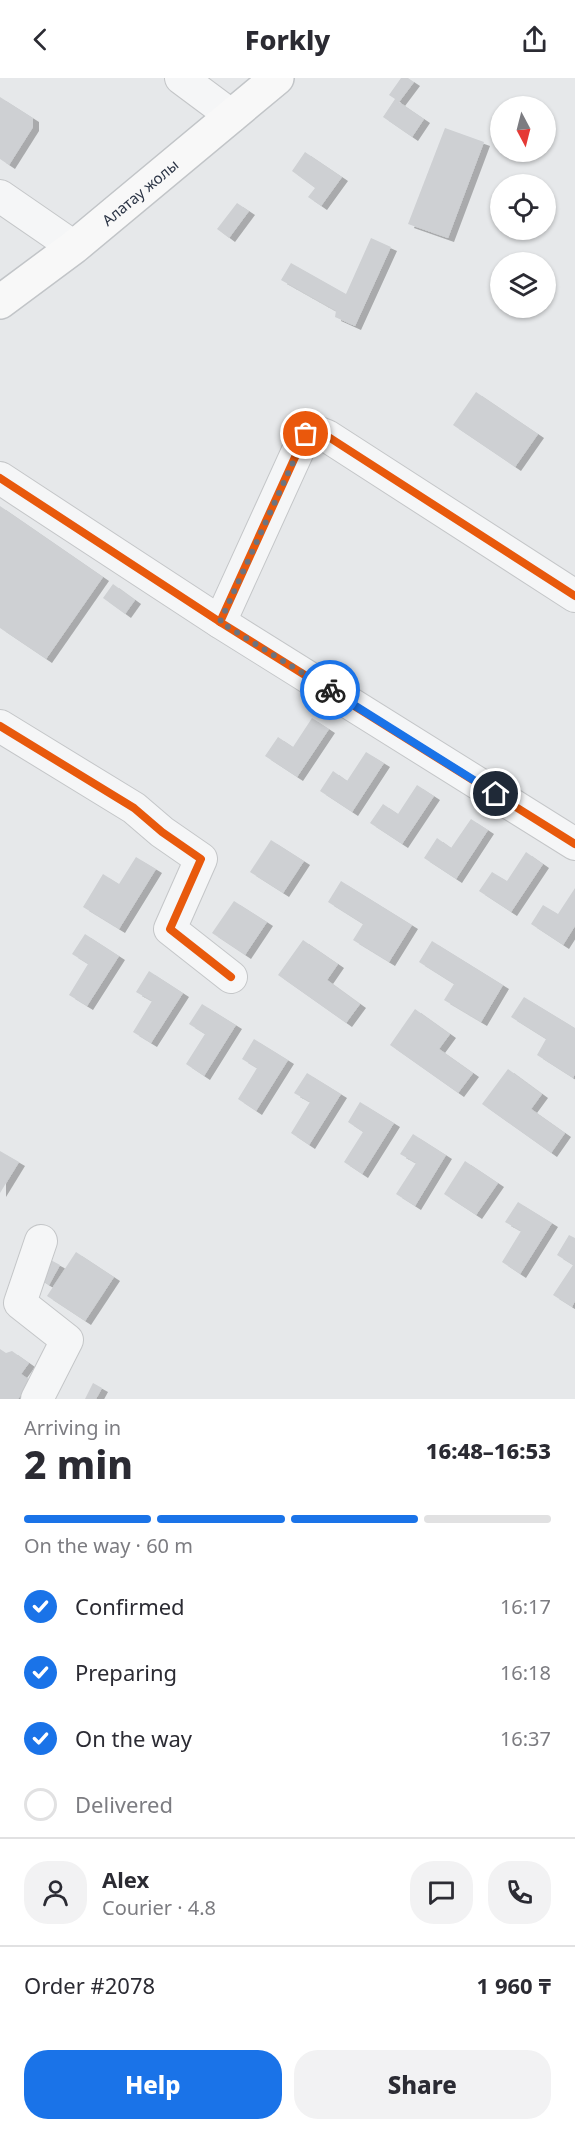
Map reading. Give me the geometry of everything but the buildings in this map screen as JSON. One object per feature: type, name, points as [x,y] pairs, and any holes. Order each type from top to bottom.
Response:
[{"type":"main road","name":"Алатау жолы","points":[[0,302],[74,247],[277,78]]},
{"type":"street","points":[[181,78],[232,116]]},
{"type":"street","points":[[0,196],[74,247]]},
{"type":"street","points":[[220,622],[306,434],[317,432],[327,436],[575,596]]},
{"type":"street","points":[[0,478],[220,622],[575,844]]},
{"type":"street","points":[[0,726],[134,808],[162,832],[201,859],[170,929],[231,977]]},
{"type":"street","points":[[38,1399],[67,1340],[20,1303],[41,1241]]},
{"type":"cycle path","points":[[220,622],[306,433],[317,432],[327,436],[575,596]]},
{"type":"cycle path","points":[[0,478],[220,622],[575,844]]},
{"type":"cycle path","points":[[0,726],[134,808],[162,832],[201,859],[170,929],[231,977]]},
{"type":"way so far","points":[[306,434],[220,622],[330,690]]},
{"type":"route","points":[[330,690],[496,794]]}]
